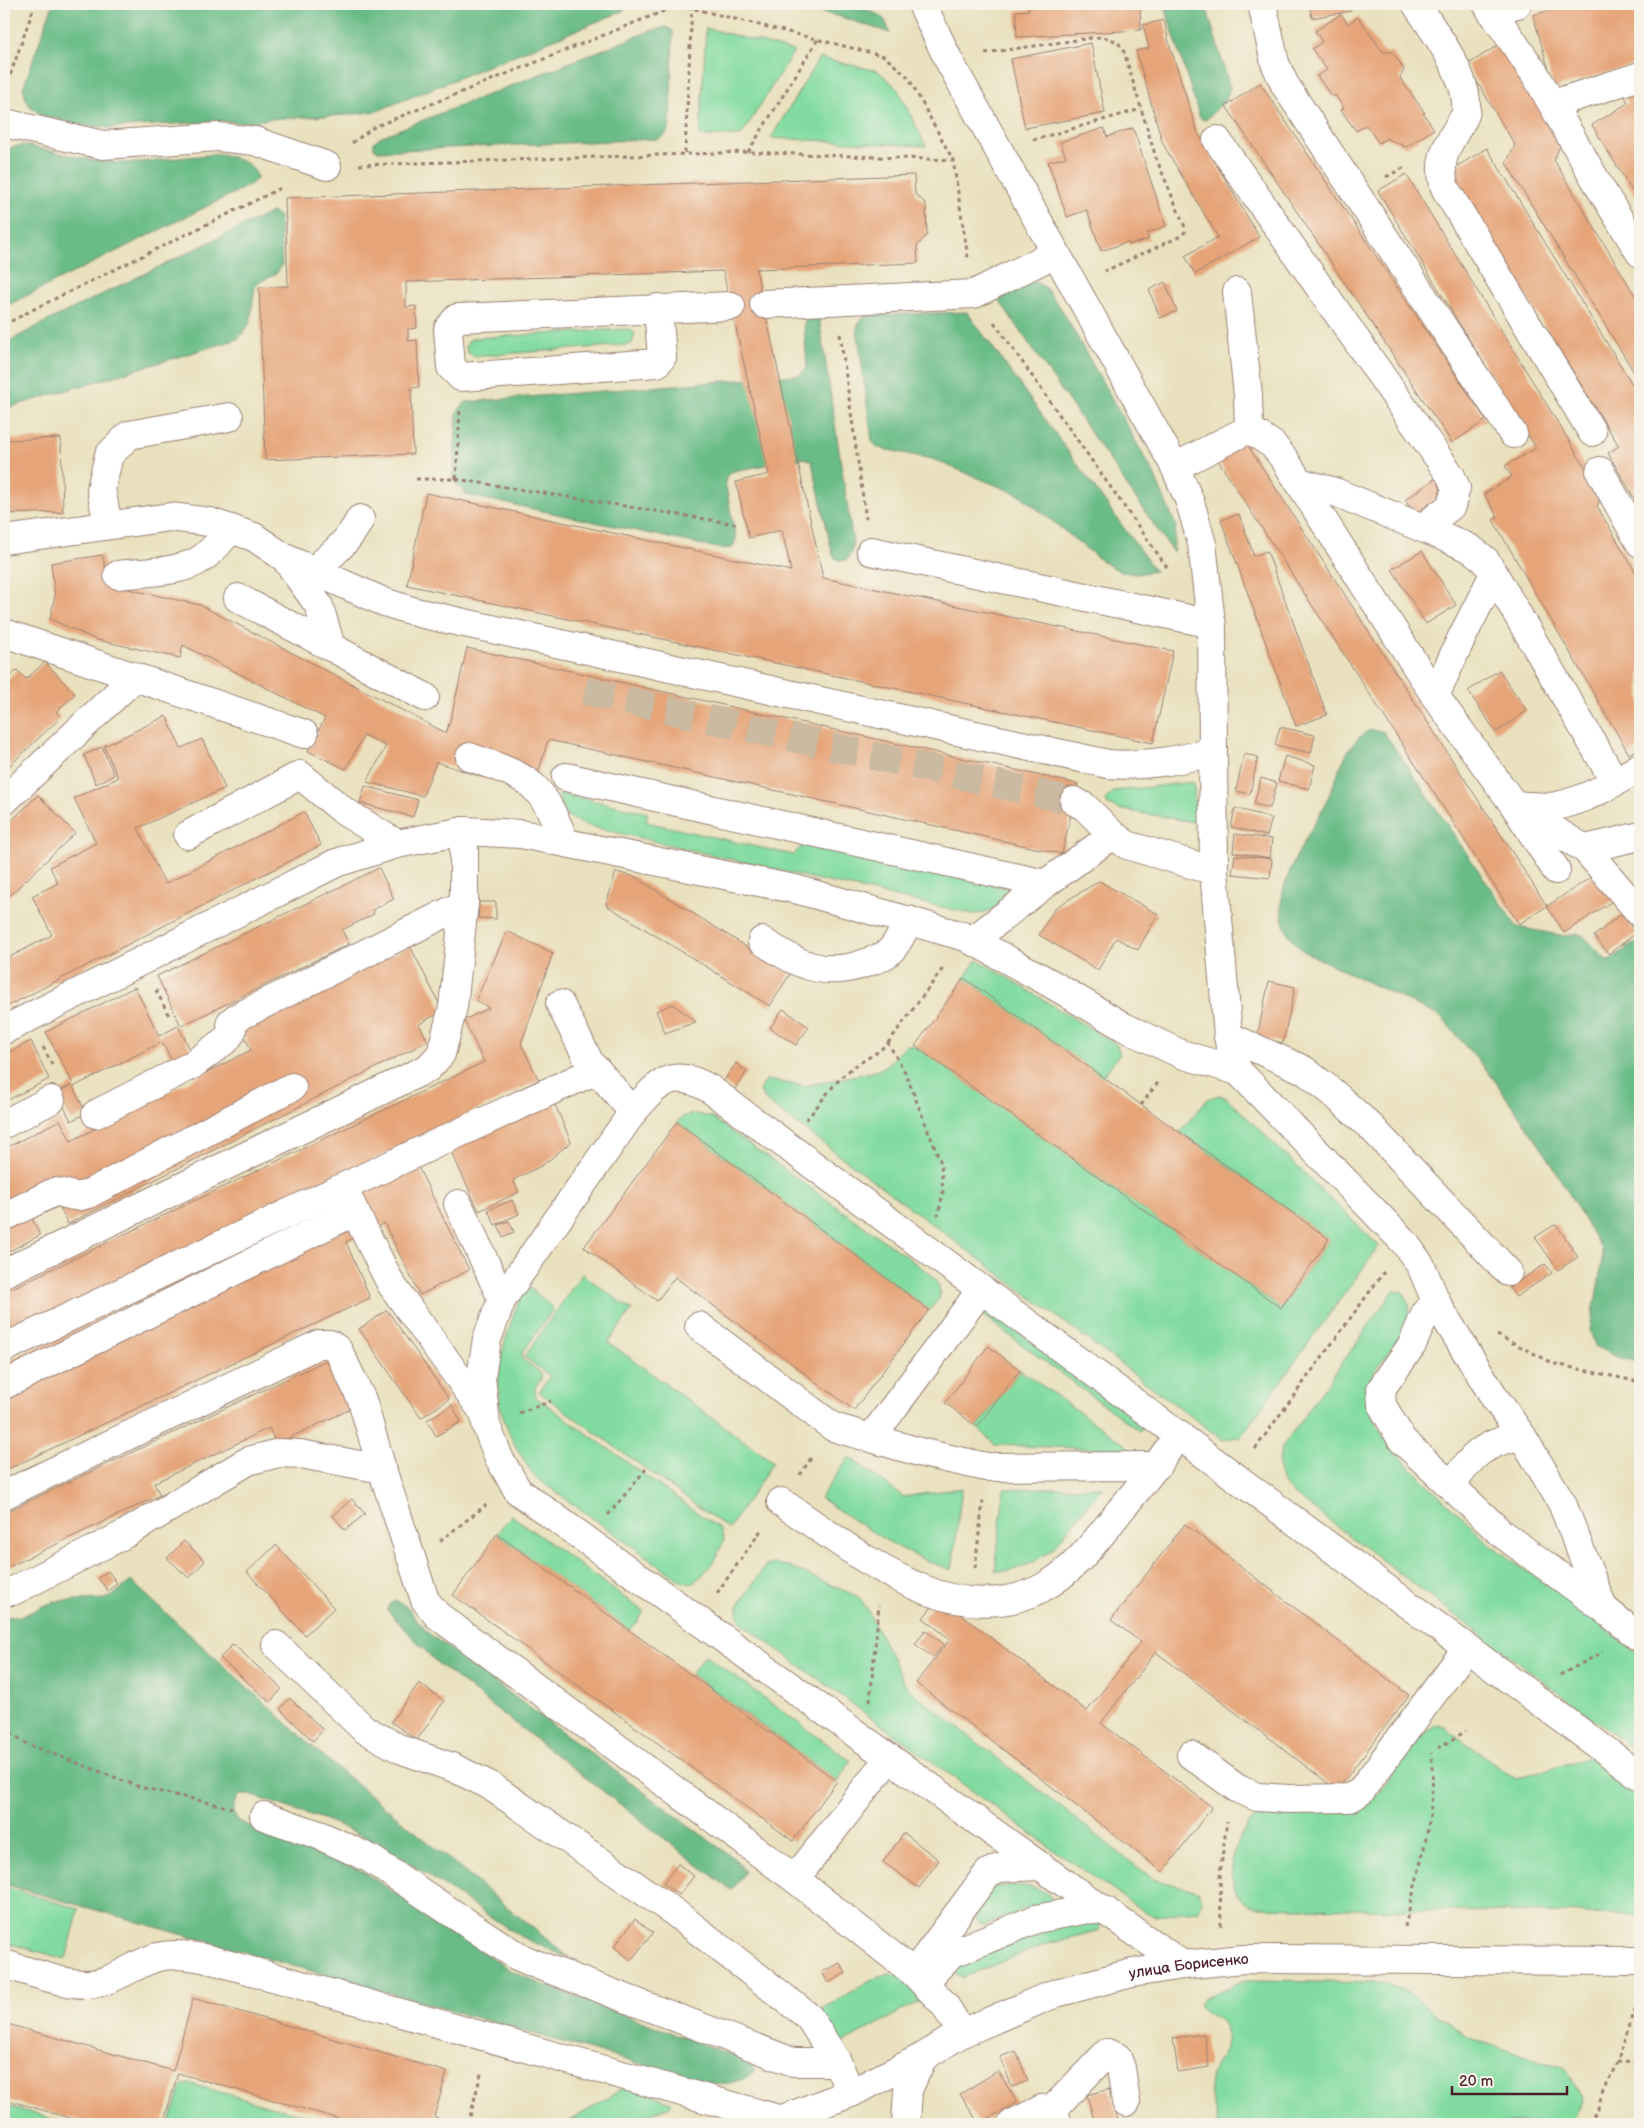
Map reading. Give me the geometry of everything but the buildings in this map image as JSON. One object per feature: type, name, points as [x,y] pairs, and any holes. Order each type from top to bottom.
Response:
[{"type":"main road","points":[[922,4],[948,59],[1176,467],[1190,502],[1202,544],[1212,624],[1214,871],[1228,1036],[1232,1056],[1238,1071],[1404,1243],[1421,1266],[1438,1306],[1494,1398],[1522,1436],[1562,1503],[1603,1608]]},
{"type":"main road","points":[[1262,4],[1275,63],[1285,85],[1513,434]]},
{"type":"main road","points":[[1416,4],[1452,60],[1465,96],[1466,112],[1448,144],[1440,166],[1445,188],[1592,432]]},
{"type":"main road","points":[[1498,6],[1535,74],[1640,253]]},
{"type":"main road","points":[[1553,104],[1640,76]]},
{"type":"main road","points":[[4,123],[103,145],[218,137],[255,141],[327,166]]},
{"type":"main road","points":[[1217,140],[1452,476],[1456,488],[1451,506],[1422,528]]},
{"type":"main road","points":[[764,304],[974,294],[1056,253]]},
{"type":"main road","points":[[1237,292],[1248,395],[1249,429]]},
{"type":"main road","points":[[658,308],[662,357],[657,363],[461,377],[451,367],[448,329],[457,318],[658,308],[731,306]]},
{"type":"main road","points":[[108,526],[101,489],[103,480],[109,455],[129,435],[229,417]]},
{"type":"main road","points":[[1176,467],[1249,429]]},
{"type":"main road","points":[[1249,429],[1273,445],[1299,482],[1435,696],[1514,805],[1556,870]]},
{"type":"main road","points":[[1600,471],[1640,543]]},
{"type":"main road","points":[[1299,482],[1335,492],[1422,528],[1471,549],[1485,560],[1615,782]]},
{"type":"main road","points":[[4,540],[170,517],[210,522],[254,537],[286,558],[384,602],[419,613],[1108,764],[1152,764],[1175,761],[1212,752]]},
{"type":"main road","points":[[314,570],[347,541],[360,519]]},
{"type":"main road","points":[[118,575],[182,568],[194,564],[203,558],[231,529]]},
{"type":"main road","points":[[871,551],[1212,624]]},
{"type":"main road","points":[[286,558],[319,606],[331,647]]},
{"type":"main road","points":[[1435,696],[1461,638],[1494,574]]},
{"type":"main road","points":[[238,598],[425,697]]},
{"type":"main road","points":[[4,633],[304,734]]},
{"type":"main road","points":[[4,802],[135,677]]},
{"type":"main road","points":[[470,757],[520,778],[534,787],[549,809],[565,842]]},
{"type":"main road","points":[[1514,805],[1555,806],[1581,799],[1640,767]]},
{"type":"main road","points":[[188,835],[300,775],[345,812],[397,844]]},
{"type":"main road","points":[[566,777],[1045,884]]},
{"type":"main road","points":[[1074,801],[1094,814],[1112,835],[1127,845],[1214,871]]},
{"type":"main road","points":[[1514,805],[1585,849],[1640,913]]},
{"type":"main road","points":[[4,1274],[428,1068],[441,1054],[453,1007],[464,904],[464,831]]},
{"type":"main road","points":[[4,1030],[336,862],[397,844],[464,831],[520,834],[565,842],[799,890],[909,920],[969,939],[1124,1027],[1180,1054],[1238,1071]]},
{"type":"main road","points":[[969,939],[1112,835]]},
{"type":"main road","points":[[1585,849],[1640,836]]},
{"type":"main road","points":[[96,1114],[192,1065],[228,1039],[232,1032],[231,1022],[236,1018],[464,904]]},
{"type":"main road","points":[[762,941],[787,957],[806,966],[830,970],[852,967],[886,955],[898,940],[909,920]]},
{"type":"main road","points":[[560,1004],[591,1065],[632,1112]]},
{"type":"main road","points":[[1228,1036],[1304,1070],[1332,1092],[1373,1129],[1508,1272]]},
{"type":"main road","points":[[4,1385],[348,1200],[445,1138],[597,1070]]},
{"type":"main road","points":[[1183,1964],[1040,1866],[518,1491],[499,1458],[486,1425],[481,1377],[487,1340],[502,1299],[632,1112],[661,1083],[675,1078],[694,1079],[926,1248],[1640,1776]]},
{"type":"main road","points":[[4,1218],[54,1192],[72,1197],[88,1194],[292,1087]]},
{"type":"main road","points":[[4,1124],[51,1100]]},
{"type":"main road","points":[[4,1348],[348,1200]]},
{"type":"main road","points":[[348,1200],[391,1284],[484,1413]]},
{"type":"main road","points":[[458,1204],[502,1299]]},
{"type":"main road","points":[[871,1438],[982,1290]]},
{"type":"main road","points":[[1438,1306],[1426,1312],[1412,1345],[1384,1382],[1381,1389],[1382,1405],[1402,1440],[1501,1533],[1640,1637]]},
{"type":"main road","points":[[699,1326],[833,1427],[922,1453],[986,1467],[1157,1466]]},
{"type":"main road","points":[[4,1495],[319,1344],[330,1344],[338,1350],[362,1400],[412,1563],[425,1600],[437,1615],[795,1879],[919,1978],[944,2004],[962,2033]]},
{"type":"main road","points":[[781,1502],[883,1569],[922,1589],[971,1603],[1010,1600],[1040,1589],[1069,1568],[1097,1540],[1179,1436]]},
{"type":"main road","points":[[1452,1486],[1468,1460],[1480,1450],[1497,1442],[1522,1436]]},
{"type":"main road","points":[[4,1591],[13,1591],[125,1534],[248,1461],[279,1453],[300,1454],[382,1469]]},
{"type":"main road","points":[[276,1645],[364,1729],[400,1749],[454,1768],[489,1785],[674,1912],[809,2017],[837,2062],[851,2093]]},
{"type":"main road","points":[[1191,1755],[1238,1789],[1257,1797],[1289,1799],[1349,1798],[1360,1792],[1467,1648]]},
{"type":"main road","points":[[795,1879],[889,1758]]},
{"type":"main road","points":[[264,1816],[319,1835],[370,1858],[516,1956],[533,1964],[793,2062],[837,2062]]},
{"type":"main road","points":[[919,1978],[988,1873],[999,1868],[1040,1866]]},
{"type":"main road","points":[[919,1978],[951,1954],[1036,1919],[1088,1909],[1106,1911]]},
{"type":"main road","points":[[4,1964],[54,1978],[87,1984],[120,1976],[157,1957],[185,1954],[490,2038],[775,2122]]},
{"type":"main road","name":"улица Борисенко","points":[[775,2122],[851,2093],[923,2057],[962,2033],[1056,1993],[1132,1973],[1183,1964],[1243,1959],[1640,1961]]},
{"type":"main road","points":[[1012,2124],[1042,2109],[1054,2118],[1107,2053],[1117,2057],[1121,2068],[1126,2102]]},
{"type":"main road","points":[[906,2124],[908,2090],[923,2057]]},
{"type":"path","points":[[4,92],[35,4]]},
{"type":"path","points":[[4,325],[327,166],[343,150],[374,127],[678,4],[692,5],[884,56],[908,77],[953,160],[974,294],[1168,568],[1175,589],[1180,617]]},
{"type":"path","points":[[685,154],[692,5]]},
{"type":"path","points":[[948,59],[1104,37],[1118,42],[1124,52],[1156,158],[1185,227],[1184,232],[1133,258],[1074,284]]},
{"type":"path","points":[[748,152],[818,39]]},
{"type":"path","points":[[998,150],[1141,109]]},
{"type":"path","points":[[327,166],[748,152],[953,160]]},
{"type":"path","points":[[845,367],[871,551]]},
{"type":"path","points":[[456,479],[461,377]]},
{"type":"path","points":[[416,479],[456,479],[736,524]]},
{"type":"path","points":[[785,1145],[843,1075],[856,1065],[878,1053],[888,1042],[969,939]]},
{"type":"path","points":[[888,1042],[905,1072],[941,1163],[943,1192],[938,1215],[926,1248]]},
{"type":"path","points":[[1235,1477],[1404,1243]]},
{"type":"path","points":[[1488,1331],[1555,1364],[1640,1382]]},
{"type":"path","points":[[587,1541],[646,1469]]},
{"type":"path","points":[[412,1563],[496,1497],[508,1492],[518,1491]]},
{"type":"path","points":[[971,1603],[981,1514]]},
{"type":"path","points":[[698,1621],[744,1554]]},
{"type":"path","points":[[866,1742],[883,1569]]},
{"type":"path","points":[[1530,1695],[1580,1664],[1640,1637]]},
{"type":"path","points":[[4,1728],[27,1744],[140,1787],[264,1816]]},
{"type":"path","points":[[1404,1930],[1432,1807],[1433,1772],[1431,1752],[1466,1731]]},
{"type":"path","points":[[1221,1927],[1220,1874],[1223,1844],[1238,1789]]},
{"type":"path","points":[[1590,2124],[1617,2062],[1640,1996]]},
{"type":"path","points":[[468,2124],[490,2038]]},
{"type":"path","points":[[1617,2062],[1640,2064]]},
{"type":"green space","points":[[53,4],[620,4],[627,7],[623,11],[377,111],[348,115],[269,119],[245,123],[220,121],[108,128],[81,125],[41,115],[29,105],[26,99],[23,88]]},
{"type":"green space","points":[[783,4],[836,4],[863,9],[884,19],[890,33],[838,16]]},
{"type":"green space","points":[[1164,4],[1208,4],[1207,10],[1230,88],[1226,99],[1206,120],[1200,118]]},
{"type":"green space","points":[[666,27],[673,31],[670,126],[666,134],[658,139],[378,151],[374,148],[374,142],[380,137],[650,31]]},
{"type":"green space","points":[[706,28],[794,51],[741,136],[700,136]]},
{"type":"green space","points":[[819,58],[878,71],[897,88],[926,146],[771,138]]},
{"type":"green space","points":[[23,145],[101,162],[131,163],[217,154],[247,163],[256,173],[257,179],[248,186],[4,307],[4,154],[12,147]]},
{"type":"green space","points":[[272,212],[279,216],[282,265],[276,274],[261,281],[255,287],[250,323],[238,339],[4,409],[4,344],[53,318]]},
{"type":"green space","points":[[1033,281],[1045,287],[1062,310],[1154,474],[1176,526],[1173,552],[996,296]]},
{"type":"green space","points":[[967,312],[1155,571],[1136,574],[1121,572],[1103,562],[1020,495],[932,459],[878,448],[872,441],[857,328],[861,318],[873,315]]},
{"type":"green space","points":[[810,316],[819,318],[853,543],[847,560],[838,560],[833,556],[812,462],[805,458],[733,471],[726,477],[725,482],[736,539],[732,548],[722,549],[467,495],[453,480],[457,412],[466,402],[799,375],[807,368],[804,323]]},
{"type":"green space","points":[[632,330],[635,334],[632,343],[627,345],[474,356],[468,353],[466,348],[468,341],[474,338]]},
{"type":"green space","points":[[1370,730],[1383,731],[1517,927],[1565,936],[1578,934],[1584,936],[1609,961],[1640,939],[1640,1362],[1616,1357],[1595,1346],[1590,1330],[1602,1263],[1602,1250],[1547,1156],[1493,1078],[1441,1017],[1305,952],[1289,935],[1282,917],[1282,897],[1296,856],[1327,800],[1348,751],[1361,736]]},
{"type":"green space","points":[[1193,782],[1195,819],[1193,822],[1118,809],[1107,804],[1106,799],[1115,791]]},
{"type":"green space","points":[[560,793],[648,813],[646,822],[793,855],[805,843],[1007,888],[1010,897],[986,913],[973,914],[802,876],[585,825],[566,814],[561,805]]},
{"type":"green space","points":[[976,961],[980,961],[1117,1045],[1120,1054],[1102,1077],[964,978]]},
{"type":"green space","points":[[907,1045],[915,1046],[1281,1308],[1329,1239],[1180,1132],[1207,1099],[1219,1095],[1227,1098],[1379,1246],[1241,1436],[1223,1440],[766,1101],[760,1091],[766,1080],[805,1086],[876,1071],[886,1066]]},
{"type":"green space","points":[[696,1114],[711,1117],[932,1275],[939,1286],[940,1298],[929,1310],[677,1122],[684,1116]]},
{"type":"green space","points":[[582,1274],[632,1310],[608,1342],[773,1462],[729,1529],[539,1392],[550,1376],[524,1357]]},
{"type":"green space","points":[[530,1288],[551,1306],[552,1311],[522,1353],[522,1359],[541,1373],[541,1380],[535,1387],[536,1397],[720,1529],[724,1540],[711,1565],[690,1584],[681,1581],[535,1477],[517,1448],[509,1432],[500,1405],[498,1382],[504,1347],[515,1310],[523,1295]]},
{"type":"green space","points":[[1394,1290],[1403,1292],[1409,1304],[1410,1316],[1403,1332],[1373,1374],[1367,1394],[1368,1406],[1388,1445],[1488,1543],[1592,1617],[1640,1656],[1640,1754],[1290,1491],[1280,1475],[1279,1460],[1282,1447]]},
{"type":"green space","points":[[987,1309],[1142,1424],[1142,1429],[1139,1431],[982,1315],[982,1311]]},
{"type":"green space","points":[[1020,1370],[1131,1450],[995,1445],[977,1427]]},
{"type":"green space","points":[[849,1457],[903,1497],[962,1488],[952,1570],[900,1548],[820,1498]]},
{"type":"green space","points":[[1102,1487],[1052,1550],[1032,1563],[1010,1571],[995,1571],[1004,1489]]},
{"type":"green space","points":[[511,1515],[644,1612],[630,1631],[497,1534]]},
{"type":"green space","points":[[774,1564],[788,1566],[859,1597],[866,1607],[907,1688],[1153,1879],[1198,1891],[1202,1902],[1198,1911],[1154,1915],[1145,1912],[1051,1848],[745,1626],[738,1617],[738,1606],[765,1566]]},
{"type":"green space","points":[[131,1581],[325,1758],[571,1959],[521,1937],[379,1843],[326,1820],[250,1795],[240,1795],[235,1801],[234,1807],[238,1821],[364,1872],[508,1969],[531,1980],[745,2060],[755,2070],[746,2078],[740,2080],[719,2084],[707,2083],[4,1884],[4,1617],[23,1616],[58,1601],[104,1599],[111,1597]]},
{"type":"green space","points":[[396,1601],[407,1607],[428,1633],[736,1860],[745,1872],[731,1890],[437,1663],[387,1610],[390,1604]]},
{"type":"green space","points":[[705,1655],[851,1761],[837,1781],[691,1674]]},
{"type":"green space","points":[[1437,1725],[1444,1727],[1516,1779],[1590,1757],[1640,1794],[1640,1915],[1257,1907],[1243,1901],[1236,1892],[1232,1880],[1232,1867],[1234,1853],[1239,1840],[1245,1828],[1254,1819],[1264,1814],[1351,1811],[1373,1800],[1420,1737]]},
{"type":"green space","points":[[997,1886],[1033,1888],[1046,1893],[1052,1898],[1051,1903],[1025,1909],[983,1926],[977,1921],[974,1914],[990,1889]]},
{"type":"green space","points":[[4,1887],[79,1909],[66,1959],[4,1942]]},
{"type":"green space","points":[[1093,1920],[1100,1924],[1100,1930],[1041,1946],[962,1978],[954,1973],[954,1968],[1037,1931]]},
{"type":"green space","points":[[888,1974],[900,1976],[919,1995],[920,2001],[839,2044],[819,2011],[879,1976]]},
{"type":"green space","points":[[1245,1981],[1386,1983],[1403,1989],[1469,2038],[1566,2069],[1582,2098],[1573,2124],[1218,2124],[1210,2085],[1213,2071],[1226,2047],[1227,2034],[1222,2022],[1199,2005],[1204,1997]]},
{"type":"green space","points":[[191,2084],[334,2124],[169,2124],[183,2085]]},
{"type":"green space","points":[[627,2086],[671,2102],[671,2106],[618,2124],[565,2124]]},
{"type":"green space","points":[[4,2105],[69,2124],[4,2124]]},
{"type":"tunnel","points":[[585,691],[1074,801]]}]
